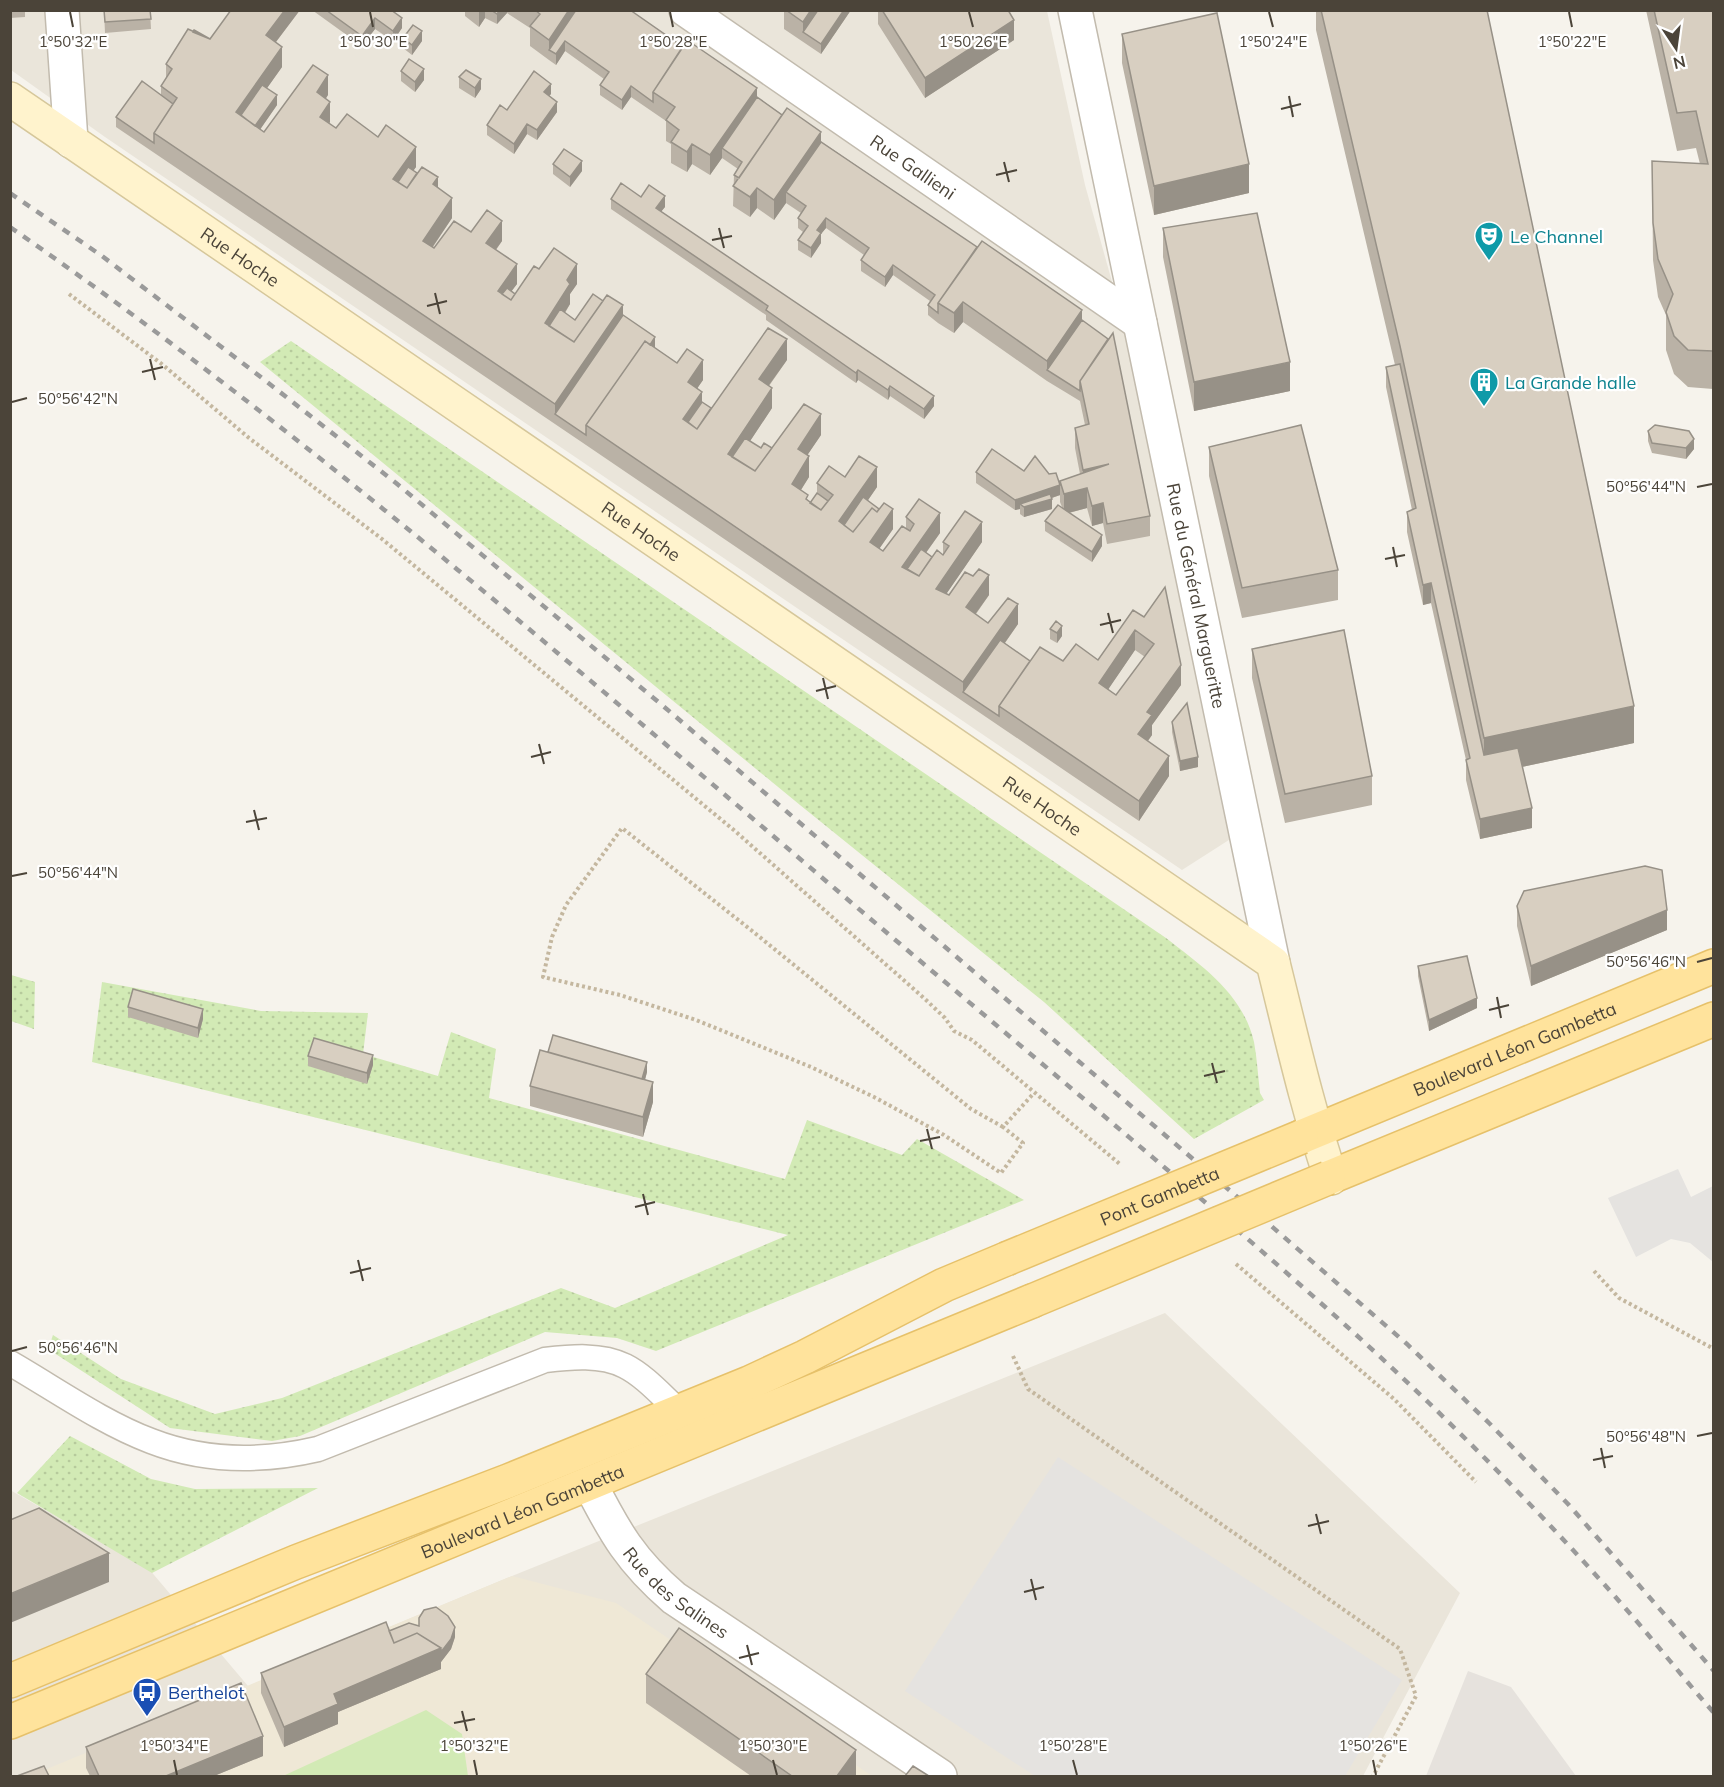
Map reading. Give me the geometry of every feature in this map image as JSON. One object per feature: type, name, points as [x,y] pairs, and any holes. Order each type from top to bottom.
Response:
[{"type":"main road","name":"Boulevard Léon Gambetta","points":[[1308,1134],[1713,966]]},
{"type":"main road","points":[[1330,1178],[1713,1019]]},
{"type":"main road","name":"Pont Gambetta","points":[[1006,1259],[1308,1134]]},
{"type":"main road","name":"Boulevard Léon Gambetta","points":[[10,1722],[1330,1178]]},
{"type":"main road","name":"Boulevard Léon Gambetta","points":[[10,1681],[296,1562],[680,1412],[805,1357],[944,1285],[1006,1259]]},
{"type":"street","points":[[62,10],[71,141]]},
{"type":"street","name":"Rue Gallieni","points":[[686,10],[1140,323]]},
{"type":"street","name":"Rue du Général Margueritte","points":[[1075,10],[1308,1134],[1330,1178]]},
{"type":"street","name":"Rue Hoche","points":[[10,99],[1273,963]]},
{"type":"street","name":"Rue des Salines","points":[[590,1484],[612,1529],[624,1547],[649,1576],[674,1598],[940,1776]]},
{"type":"lane","points":[[10,1363],[123,1429],[152,1442],[180,1450],[235,1458],[262,1459],[318,1449],[545,1360],[573,1357],[601,1359],[624,1366],[641,1377],[680,1412]]},
{"type":"path","points":[[69,294],[162,365],[249,438],[382,538],[620,735],[735,831],[890,968],[945,1017],[954,1031],[972,1040],[1122,1166]]},
{"type":"path","points":[[622,828],[761,937],[971,1109],[1003,1127],[1023,1143],[1001,1173],[944,1135],[874,1097],[811,1067],[696,1020],[620,995],[543,977],[552,937],[566,905],[622,828]]},
{"type":"path","points":[[1003,1127],[1034,1093]]},
{"type":"path","points":[[1230,1259],[1394,1399],[1476,1482]]},
{"type":"path","points":[[1594,1271],[1619,1298],[1713,1349]]},
{"type":"path","points":[[1028,1389],[1400,1649],[1416,1696],[1373,1776]]},
{"type":"shaded area","points":[[11,11],[1047,11],[1085,185],[1133,357],[1232,838],[1182,870],[105,137],[11,70]]},
{"type":"shaded area","points":[[1678,1169],[1691,1197],[1713,1186],[1713,1262],[1690,1243],[1671,1239],[1636,1257],[1608,1198]]},
{"type":"shaded area","points":[[1165,1313],[1460,1593],[1363,1776],[11,1776],[10,1490],[149,1569],[248,1686],[512,1576]]},
{"type":"shaded area","points":[[1058,1457],[1402,1680],[1345,1776],[1035,1776],[905,1691]]},
{"type":"shaded area","points":[[512,1576],[616,1603],[872,1776],[30,1776]]},
{"type":"shaded area","points":[[1468,1671],[1511,1687],[1576,1776],[1426,1776]]},
{"type":"green space","points":[[291,341],[1166,938],[1207,971],[1231,995],[1241,1009],[1254,1042],[1260,1093],[1264,1100],[1194,1139],[1044,1002],[260,362]]},
{"type":"green space","points":[[11,975],[35,982],[34,1029],[11,1021]]},
{"type":"green space","points":[[102,982],[261,1011],[368,1013],[363,1054],[438,1076],[451,1032],[496,1049],[489,1098],[785,1179],[807,1120],[902,1155],[917,1139],[1024,1200],[656,1351],[617,1338],[545,1332],[300,1436],[272,1441],[170,1428],[48,1349],[53,1335],[121,1379],[215,1414],[282,1398],[561,1288],[615,1308],[788,1235],[92,1062]]},
{"type":"green space","points":[[70,1436],[151,1479],[195,1489],[318,1488],[152,1573],[17,1493]]},
{"type":"green space","points":[[426,1710],[462,1734],[468,1776],[283,1776]]},
{"type":"building","points":[[104,10],[150,10],[151,19],[105,22]]},
{"type":"building","points":[[231,10],[285,10],[266,35],[282,47],[236,112],[264,132],[313,65],[328,75],[317,92],[330,102],[320,117],[336,128],[347,114],[378,137],[386,125],[416,147],[393,179],[407,188],[422,167],[438,177],[433,184],[452,198],[423,241],[434,248],[454,221],[471,232],[487,210],[502,221],[486,243],[517,264],[498,291],[511,300],[534,266],[539,269],[554,248],[577,264],[567,280],[570,284],[545,323],[574,342],[607,295],[623,305],[555,404],[154,133],[177,98],[161,86],[172,69],[166,64],[188,29],[210,39]]},
{"type":"building","points":[[326,10],[391,10],[402,18],[393,31],[375,18],[362,36]]},
{"type":"building","points":[[535,10],[569,10],[549,40],[530,26],[540,14]]},
{"type":"building","points":[[576,10],[630,10],[683,47],[653,92],[653,102],[631,86],[622,100],[600,85],[609,72],[565,41],[556,54],[549,50]]},
{"type":"building","points":[[786,10],[811,10],[803,22]]},
{"type":"building","points":[[818,10],[844,10],[821,44],[803,32]]},
{"type":"building","points":[[882,10],[1008,10],[1014,20],[925,78]]},
{"type":"building","name":"La Grande halle","points":[[1321,10],[1487,10],[1634,706],[1484,738],[1400,346]]},
{"type":"building","points":[[1654,10],[1713,10],[1713,351],[1688,350],[1674,336],[1666,312],[1673,294],[1658,259],[1653,223],[1652,161],[1708,164],[1696,111],[1677,113]]},
{"type":"building","points":[[1217,13],[1249,164],[1154,186],[1122,34]]},
{"type":"building","points":[[413,25],[422,31],[412,45],[403,38]]},
{"type":"building","points":[[687,40],[757,88],[710,155],[692,144],[687,152],[671,142],[679,130],[666,120],[675,107],[653,92]]},
{"type":"building","points":[[409,59],[424,69],[415,82],[401,71]]},
{"type":"building","points":[[466,70],[481,79],[475,88],[459,77]]},
{"type":"building","points":[[534,71],[551,84],[544,92],[557,102],[537,130],[527,124],[514,144],[487,125],[500,105],[507,110]]},
{"type":"building","points":[[142,81],[173,104],[154,133],[154,143],[116,117]]},
{"type":"building","points":[[262,85],[277,95],[255,126],[241,115]]},
{"type":"building","points":[[757,97],[782,115],[739,178],[734,175],[742,162],[722,148]]},
{"type":"building","points":[[787,108],[821,132],[774,200],[757,188],[750,197],[733,186]]},
{"type":"building","points":[[821,142],[977,247],[938,303],[938,313],[928,305],[935,295],[893,265],[885,277],[873,269],[861,260],[869,248],[826,218],[817,230],[821,233],[811,248],[798,240],[808,226],[798,218],[806,206],[786,192]]},
{"type":"building","points":[[564,149],[582,161],[570,177],[553,164]]},
{"type":"building","points":[[408,167],[417,173],[407,188],[398,182]]},
{"type":"building","points":[[621,183],[641,197],[649,185],[665,196],[656,208],[934,396],[924,409],[890,386],[888,390],[858,370],[856,373],[766,310],[768,306],[611,199]]},
{"type":"building","points":[[1257,213],[1290,362],[1194,382],[1163,228]]},
{"type":"building","points":[[982,241],[1082,310],[1047,361],[963,302],[954,313],[938,303]]},
{"type":"building","points":[[507,288],[515,294],[511,300],[502,294]]},
{"type":"building","points":[[593,294],[603,301],[574,342],[549,326],[560,309],[575,320]]},
{"type":"building","points":[[623,315],[655,337],[650,345],[645,341],[586,425],[586,435],[555,414]]},
{"type":"building","points":[[1082,320],[1108,339],[1080,381],[1080,391],[1047,370]]},
{"type":"building","points":[[768,328],[787,339],[759,379],[772,388],[728,454],[755,471],[804,404],[821,414],[798,449],[809,456],[792,484],[808,495],[806,499],[821,510],[833,495],[817,483],[829,466],[845,477],[859,456],[877,467],[839,521],[853,532],[872,508],[877,512],[884,503],[893,509],[870,542],[883,551],[902,526],[910,531],[914,524],[906,517],[919,499],[940,513],[902,567],[919,576],[937,550],[943,555],[949,546],[943,542],[965,511],[982,522],[936,589],[949,595],[965,572],[973,576],[979,569],[989,575],[966,607],[988,623],[1008,598],[1018,604],[963,682],[586,425],[645,341],[677,363],[687,349],[703,360],[688,382],[702,392],[683,419],[697,429]]},
{"type":"building","points":[[1113,333],[1150,516],[1107,524],[1103,503],[1092,506],[1087,488],[1064,494],[1060,481],[1109,464],[1083,470],[1075,428],[1089,424],[1080,381]]},
{"type":"building","points":[[1400,364],[1484,755],[1518,748],[1532,808],[1480,819],[1466,760],[1470,758],[1431,583],[1423,585],[1407,512],[1416,508],[1386,367]]},
{"type":"building","points":[[702,402],[711,408],[697,429],[688,422]]},
{"type":"building","points":[[1301,425],[1338,570],[1242,588],[1209,447]]},
{"type":"building","points":[[1655,425],[1689,431],[1694,439],[1686,448],[1652,443],[1648,431]]},
{"type":"building","points":[[745,438],[761,448],[764,443],[772,448],[755,471],[732,457]]},
{"type":"building","points":[[992,449],[1024,471],[1035,456],[1049,474],[1056,473],[1060,485],[1015,500],[976,472]]},
{"type":"building","points":[[817,493],[828,501],[821,510],[810,503]]},
{"type":"building","points":[[1050,494],[1052,499],[1024,507],[1020,504]]},
{"type":"building","points":[[863,497],[879,509],[877,512],[872,508],[853,532],[844,525]]},
{"type":"building","points":[[1058,505],[1102,535],[1092,552],[1045,521]]},
{"type":"building","points":[[921,549],[932,557],[919,576],[907,569]]},
{"type":"building","points":[[1165,587],[1181,665],[1147,712],[1152,715],[1138,734],[1169,756],[1139,801],[999,706],[1040,647],[1063,661],[1076,644],[1098,660],[1133,610],[1144,617]],"holes":[[[1135,630],[1154,644],[1116,695],[1099,683]]]},
{"type":"building","points":[[1056,621],[1062,626],[1057,633],[1050,629]]},
{"type":"building","points":[[1344,630],[1372,776],[1285,794],[1252,649]]},
{"type":"building","points":[[1000,640],[1030,661],[999,706],[999,716],[963,692]]},
{"type":"building","points":[[1187,703],[1198,757],[1180,761],[1172,722]]},
{"type":"building","points":[[1645,866],[1662,870],[1667,910],[1531,966],[1517,906],[1524,891]]},
{"type":"building","points":[[1467,956],[1477,998],[1429,1020],[1418,966]]},
{"type":"building","points":[[133,989],[203,1009],[198,1028],[128,1007]]},
{"type":"building","points":[[553,1035],[647,1062],[642,1079],[548,1052]]},
{"type":"building","points":[[314,1038],[373,1055],[367,1073],[308,1056]]},
{"type":"building","points":[[540,1050],[653,1082],[643,1117],[530,1086]]},
{"type":"building","points":[[39,1508],[109,1553],[10,1594],[10,1520]]},
{"type":"building","points":[[436,1607],[448,1616],[455,1627],[451,1639],[441,1652],[441,1648],[417,1633],[394,1643],[389,1631],[409,1623],[419,1626],[419,1618],[424,1610]]},
{"type":"building","points":[[386,1622],[394,1643],[417,1633],[441,1648],[334,1694],[338,1704],[284,1727],[261,1673]]},
{"type":"building","points":[[679,1628],[856,1750],[837,1776],[792,1776],[646,1674]]},
{"type":"building","points":[[241,1683],[263,1736],[166,1776],[99,1776],[86,1747]]},
{"type":"building","points":[[44,1766],[49,1776],[17,1776]]},
{"type":"building","points":[[913,1766],[929,1776],[905,1776]]},
{"type":"railway","points":[[10,193],[102,256],[396,483],[662,705],[1269,1224],[1407,1344],[1490,1424],[1568,1504],[1714,1671]]},
{"type":"railway","points":[[10,227],[228,387],[440,555],[1261,1250],[1396,1372],[1505,1478],[1603,1582],[1714,1713]]},
{"type":"place","name":"Le Channel","points":[[1489,262]]},
{"type":"place","name":"La Grande halle","points":[[1484,408]]},
{"type":"place","name":"Berthelot","points":[[147,1718]]}]
